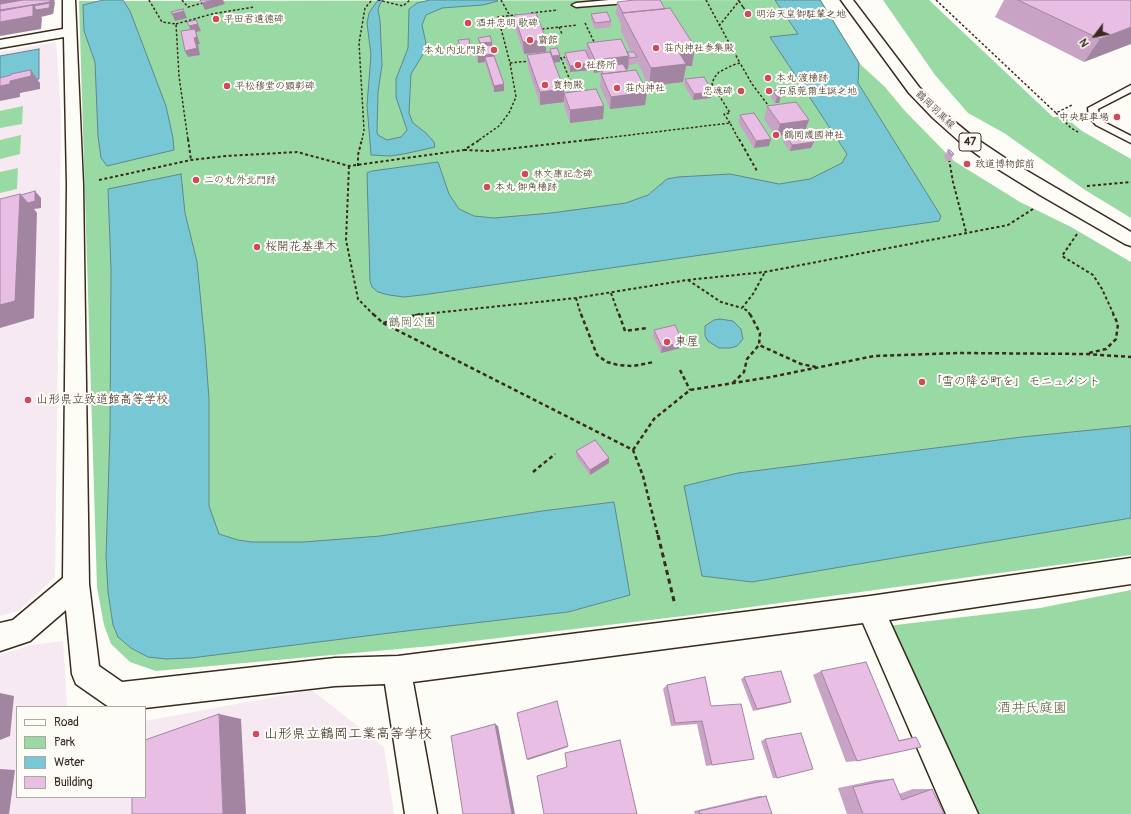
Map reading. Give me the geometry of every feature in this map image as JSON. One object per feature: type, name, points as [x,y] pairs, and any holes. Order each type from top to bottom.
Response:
[{"type":"street","points":[[69,0],[75,193],[76,584],[86,674],[119,697],[335,672],[398,670],[870,609],[1131,571]]},
{"type":"street","name":"鶴岡羽黒線","points":[[847,0],[914,90],[938,115],[960,134],[1019,175],[1131,240]]},
{"type":"street","points":[[0,44],[70,32]]},
{"type":"street","points":[[0,637],[20,631],[76,584]]},
{"type":"street","points":[[870,609],[962,814]]},
{"type":"street","points":[[398,670],[400,693],[421,814]]},
{"type":"lane","points":[[576,4],[640,0]]},
{"type":"lane","points":[[1131,88],[1093,108],[1094,116],[1099,123],[1131,140]]},
{"type":"path","points":[[149,0],[162,22],[176,24],[212,14],[254,7]]},
{"type":"path","points":[[182,0],[188,7],[206,2]]},
{"type":"path","points":[[358,166],[358,155],[364,130],[359,43],[365,8],[372,0]]},
{"type":"path","points":[[378,0],[403,6],[410,0]]},
{"type":"path","points":[[501,0],[510,16]]},
{"type":"path","points":[[706,0],[752,84],[772,110]]},
{"type":"path","points":[[936,0],[1056,113],[1080,101],[1093,108]]},
{"type":"path","points":[[719,26],[739,1],[747,12]]},
{"type":"path","points":[[525,14],[563,10]]},
{"type":"path","points":[[464,150],[499,126],[509,113],[516,97],[510,63],[498,17],[517,15]]},
{"type":"path","points":[[582,17],[597,48]]},
{"type":"path","points":[[176,24],[179,76],[190,160]]},
{"type":"path","points":[[542,28],[585,24]]},
{"type":"path","points":[[559,27],[562,34]]},
{"type":"path","points":[[569,57],[560,58],[576,94]]},
{"type":"path","points":[[510,63],[531,61]]},
{"type":"path","points":[[740,63],[719,72],[714,78],[712,84],[730,113],[724,114],[757,171]]},
{"type":"path","points":[[103,179],[190,160],[226,156],[297,152],[349,166],[358,166],[464,150],[489,151],[730,122]]},
{"type":"path","points":[[949,156],[953,182],[966,232]]},
{"type":"path","points":[[349,166],[346,240],[358,299],[383,323],[633,450],[646,489],[672,596]]},
{"type":"path","points":[[1082,187],[1131,182]]},
{"type":"path","points":[[383,323],[418,314],[576,298],[687,280],[765,272],[1008,224],[1036,207]]},
{"type":"path","points":[[1082,229],[1062,256],[1093,275],[1102,289],[1118,324],[1116,339],[1111,344],[1106,348],[1086,354]]},
{"type":"path","points":[[742,308],[753,294],[765,272]]},
{"type":"path","points":[[687,280],[721,302],[748,311],[760,333],[759,345],[747,359],[744,372],[733,383]]},
{"type":"path","points":[[611,293],[625,331],[647,328]]},
{"type":"path","points":[[576,298],[587,332],[597,355],[607,362],[618,365],[633,366],[654,362]]},
{"type":"path","points":[[759,345],[801,364],[818,368]]},
{"type":"path","points":[[633,450],[654,419],[690,390],[818,368],[874,356],[960,353],[1086,354],[1131,356]]},
{"type":"path","points":[[680,370],[690,390]]},
{"type":"path","points":[[533,472],[555,454]]},
{"type":"shaded area","name":"山形県立致道館高等学校","points":[[56,42],[61,111],[55,577],[18,611],[0,616],[0,52]]},
{"type":"shaded area","name":"山形県立鶴岡工業高等学校","points":[[63,641],[68,706],[16,706],[16,798],[146,798],[146,721],[312,690],[384,747],[394,814],[0,814],[0,655],[31,645]]},
{"type":"green space","name":"鶴岡公園","points":[[821,0],[860,64],[885,87],[905,111],[954,161],[1020,202],[1071,227],[1131,262],[1131,555],[692,615],[431,646],[156,671],[130,662],[111,644],[104,625],[97,587],[79,1]]},
{"type":"green space","points":[[883,0],[929,0],[1053,117],[1065,117],[1082,131],[1131,159],[1131,218],[1085,190],[1004,133],[968,113],[935,75]]},
{"type":"green space","points":[[23,106],[22,124],[0,128],[0,111]]},
{"type":"green space","points":[[21,135],[20,154],[0,159],[0,140]]},
{"type":"green space","points":[[18,168],[17,189],[0,193],[0,172]]},
{"type":"green space","name":"酒井氏庭園","points":[[1131,590],[1131,814],[972,814],[887,626],[1040,608]]},
{"type":"water","points":[[103,0],[123,0],[130,11],[166,106],[174,150],[107,166],[101,158],[98,136],[95,62],[84,31],[83,5]]},
{"type":"water","points":[[378,0],[383,0],[378,10],[380,20],[382,65],[378,92],[377,132],[378,135],[387,140],[401,137],[407,130],[396,97],[396,79],[408,48],[409,9],[417,3],[430,0],[498,1],[483,5],[442,8],[426,15],[422,25],[426,43],[425,51],[411,74],[409,113],[413,123],[426,133],[434,142],[435,147],[390,156],[371,155],[367,105],[371,55],[367,23],[369,13]]},
{"type":"water","points":[[775,0],[820,0],[859,63],[858,83],[941,216],[939,221],[422,295],[404,297],[389,295],[378,292],[372,287],[370,281],[367,173],[372,171],[438,162],[449,194],[459,209],[474,216],[494,218],[551,213],[626,203],[648,195],[667,179],[678,177],[730,174],[779,184],[810,179],[842,163],[847,154],[770,37],[798,34]]},
{"type":"water","points":[[39,49],[39,79],[0,87],[0,56]]},
{"type":"water","points":[[181,174],[185,213],[197,262],[205,344],[209,399],[209,506],[219,534],[238,540],[252,542],[304,542],[380,536],[542,511],[614,502],[630,595],[568,612],[191,658],[166,659],[148,657],[131,648],[118,637],[113,625],[108,592],[106,557],[110,432],[111,270],[108,189]]},
{"type":"water","points":[[720,319],[733,321],[741,329],[743,339],[737,346],[731,348],[719,348],[708,341],[705,336],[705,326],[714,320]]},
{"type":"water","points":[[1131,426],[1131,518],[752,582],[702,576],[684,486],[738,473],[1022,437]]},
{"type":"building","points":[[23,0],[50,0],[50,2],[0,10],[0,4]]},
{"type":"building","points":[[200,0],[213,0],[202,3]]},
{"type":"building","points":[[634,0],[660,0],[665,9],[623,13],[617,2]]},
{"type":"building","points":[[1018,0],[1131,0],[1131,27],[1100,39]]},
{"type":"building","points":[[50,3],[49,8],[36,10],[34,6]]},
{"type":"building","points":[[33,5],[33,16],[0,22],[0,11]]},
{"type":"building","points":[[670,8],[695,47],[677,49],[686,64],[651,68],[622,13]]},
{"type":"building","points":[[183,9],[184,11],[172,14],[171,12]]},
{"type":"building","points":[[607,12],[611,21],[595,23],[591,14]]},
{"type":"building","points":[[536,13],[546,39],[523,42],[514,15]]},
{"type":"building","points":[[196,20],[198,24],[189,26],[187,22]]},
{"type":"building","points":[[195,29],[197,37],[194,38],[197,48],[185,51],[181,31]]},
{"type":"building","points":[[490,36],[492,42],[480,43],[478,38]]},
{"type":"building","points":[[469,39],[470,45],[460,46],[458,40]]},
{"type":"building","points":[[621,39],[629,56],[595,60],[587,43]]},
{"type":"building","points":[[491,45],[494,54],[478,56],[475,47]]},
{"type":"building","points":[[557,48],[560,55],[552,56],[550,49]]},
{"type":"building","points":[[585,50],[591,63],[570,66],[565,53]]},
{"type":"building","points":[[550,52],[564,89],[540,92],[527,55]]},
{"type":"building","points":[[627,52],[634,52],[637,57],[629,58]]},
{"type":"building","points":[[494,56],[504,84],[494,86],[485,57]]},
{"type":"building","points":[[623,64],[627,71],[603,74],[600,66]]},
{"type":"building","points":[[31,70],[31,76],[10,81],[10,84],[0,86],[0,78]]},
{"type":"building","points":[[636,70],[647,92],[611,97],[601,74]]},
{"type":"building","points":[[704,77],[713,92],[694,94],[685,79]]},
{"type":"building","points":[[596,89],[604,106],[570,110],[564,93]]},
{"type":"building","points":[[777,90],[781,96],[777,97],[773,91]]},
{"type":"building","points":[[796,102],[809,120],[780,124],[767,106]]},
{"type":"building","points":[[754,113],[771,139],[756,141],[740,115]]},
{"type":"building","points":[[807,132],[814,142],[792,145],[786,135]]},
{"type":"building","points":[[948,150],[950,150],[954,154],[951,155]]},
{"type":"building","points":[[35,191],[35,201],[28,203],[21,195]]},
{"type":"building","points":[[20,194],[15,301],[0,305],[0,199]]},
{"type":"building","points":[[675,325],[683,342],[662,347],[654,330]]},
{"type":"building","points":[[595,440],[609,458],[590,470],[576,451]]},
{"type":"building","points":[[866,662],[899,741],[916,737],[921,747],[857,761],[821,671]]},
{"type":"building","points":[[781,671],[791,702],[757,709],[744,677]]},
{"type":"building","points":[[705,677],[711,706],[741,704],[754,759],[712,765],[702,721],[675,723],[667,685]]},
{"type":"building","points":[[557,701],[568,746],[527,759],[517,713]]},
{"type":"building","points":[[219,714],[223,814],[132,814],[132,798],[146,798],[146,740]]},
{"type":"building","points":[[495,724],[512,814],[463,814],[451,736]]},
{"type":"building","points":[[801,733],[813,769],[777,778],[765,739]]},
{"type":"building","points":[[620,740],[637,814],[544,814],[537,776],[567,767],[565,753]]},
{"type":"building","points":[[893,779],[902,800],[932,789],[944,814],[863,814],[853,787]]},
{"type":"building","points":[[766,796],[772,814],[700,814],[699,811]]},
{"type":"place","name":"明治天皇御駐輦之地","points":[[748,14]]},
{"type":"place","name":"平田君遺德碑","points":[[216,19]]},
{"type":"place","name":"酒井忠明 歌碑","points":[[468,23]]},
{"type":"place","name":"齋館","points":[[530,40]]},
{"type":"place","name":"荘内神社参集殿","points":[[656,48]]},
{"type":"place","name":"本丸 内北門跡","points":[[494,50]]},
{"type":"place","name":"社務所","points":[[578,65]]},
{"type":"place","name":"本丸 渡櫓跡","points":[[768,78]]},
{"type":"place","name":"寶物殿","points":[[545,85]]},
{"type":"place","name":"平松穆堂の顕彰碑","points":[[227,86]]},
{"type":"place","name":"荘内神社","points":[[617,88]]},
{"type":"place","name":"忠魂碑","points":[[741,91]]},
{"type":"place","name":"石原莞爾生誕之地","points":[[769,91]]},
{"type":"place","name":"中央駐車場","points":[[1117,117]]},
{"type":"place","name":"鶴岡護國神社","points":[[776,135]]},
{"type":"place","name":"致道博物館前","points":[[967,164]]},
{"type":"place","name":"林文庫記念碑","points":[[525,174]]},
{"type":"place","name":"二の丸 外北門跡","points":[[196,180]]},
{"type":"place","name":"本丸 御角櫓跡","points":[[487,187]]},
{"type":"place","name":"桜開花基準木","points":[[257,247]]},
{"type":"place","name":"東屋","points":[[667,342]]},
{"type":"place","name":"「雪の降る町を」 モニュメント","points":[[922,382]]},
{"type":"place","name":"山形県立致道館高等学校","points":[[28,400]]},
{"type":"place","name":"山形県立鶴岡工業高等学校","points":[[256,734]]}]
